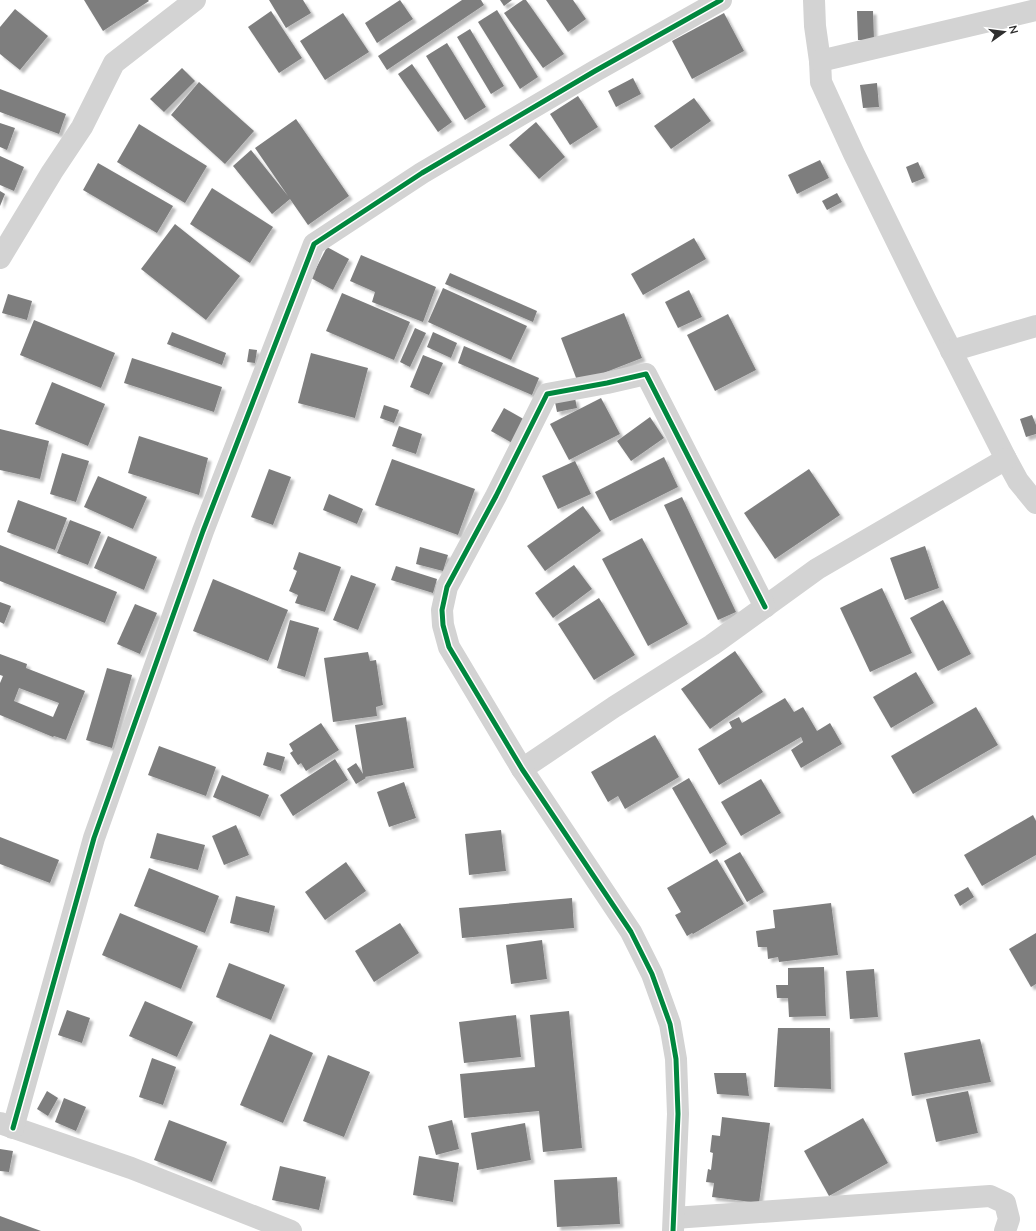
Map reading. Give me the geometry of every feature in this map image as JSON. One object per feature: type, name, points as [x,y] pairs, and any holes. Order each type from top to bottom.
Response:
[{"type":"street","points":[[0,258],[52,172],[82,127],[114,63],[195,0]]},
{"type":"street","points":[[291,1231],[131,1168],[7,1126],[94,838],[203,531],[314,244],[429,169],[595,71],[721,0]]},
{"type":"street","points":[[814,0],[814,26],[820,61],[821,82],[837,119],[1006,459],[1018,481],[1036,502]]},
{"type":"street","points":[[820,61],[1036,10]]},
{"type":"street","points":[[951,351],[1036,326]]},
{"type":"street","points":[[765,607],[646,374],[547,394],[496,496],[447,587],[442,610],[443,625],[449,647],[522,769],[631,932],[652,974],[670,1024],[676,1059],[678,1114],[673,1225],[990,1196],[1005,1204],[1009,1219],[1005,1231]]},
{"type":"street","points":[[522,769],[614,707],[712,645],[816,569],[1006,459]]},
{"type":"building","points":[[84,0],[148,0],[149,1],[103,31]]},
{"type":"building","points":[[269,0],[303,0],[311,13],[286,28]]},
{"type":"building","points":[[400,0],[413,19],[377,43],[365,23]]},
{"type":"building","points":[[462,0],[481,0],[484,5],[387,70],[378,56]]},
{"type":"building","points":[[500,0],[512,0],[504,6]]},
{"type":"building","points":[[523,0],[526,0],[564,54],[543,68],[504,13]]},
{"type":"building","points":[[546,0],[573,0],[586,19],[568,32]]},
{"type":"building","points":[[15,9],[48,36],[20,70],[0,54],[0,27]]},
{"type":"building","points":[[497,10],[538,77],[520,89],[478,22]]},
{"type":"building","points":[[271,11],[302,58],[279,73],[248,27]]},
{"type":"building","points":[[857,11],[873,11],[874,40],[858,40]]},
{"type":"building","points":[[343,13],[369,52],[325,80],[300,41]]},
{"type":"building","points":[[724,13],[744,51],[692,79],[672,41]]},
{"type":"building","points":[[470,29],[504,86],[491,94],[457,37]]},
{"type":"building","points":[[447,43],[486,107],[465,120],[426,56]]},
{"type":"building","points":[[412,64],[452,122],[438,132],[398,74]]},
{"type":"building","points":[[182,68],[195,81],[164,112],[150,99]]},
{"type":"building","points":[[633,78],[641,94],[616,107],[608,91]]},
{"type":"building","points":[[199,82],[254,131],[225,164],[171,115]]},
{"type":"building","points":[[877,83],[879,107],[863,108],[860,85]]},
{"type":"building","points":[[0,89],[66,114],[59,134],[0,112]]},
{"type":"building","points":[[578,96],[598,127],[570,145],[550,114]]},
{"type":"building","points":[[694,98],[711,121],[671,149],[654,126]]},
{"type":"building","points":[[296,119],[349,196],[308,225],[290,199],[272,214],[233,166],[251,150],[288,196],[255,148]]},
{"type":"building","points":[[536,122],[565,157],[539,179],[509,145]]},
{"type":"building","points":[[0,123],[15,128],[7,150],[0,147]]},
{"type":"building","points":[[139,124],[207,166],[185,203],[117,162]]},
{"type":"building","points":[[0,156],[24,167],[14,191],[0,185]]},
{"type":"building","points":[[820,160],[829,178],[797,194],[788,175]]},
{"type":"building","points":[[918,162],[925,178],[912,183],[906,167]]},
{"type":"building","points":[[98,163],[173,206],[157,233],[83,190]]},
{"type":"building","points":[[212,188],[273,227],[250,263],[190,224]]},
{"type":"building","points":[[0,191],[5,194],[0,206]]},
{"type":"building","points":[[837,193],[842,202],[827,210],[822,201]]},
{"type":"building","points":[[175,224],[240,276],[206,320],[141,269]]},
{"type":"building","points":[[694,238],[706,259],[643,295],[631,274]]},
{"type":"building","points":[[327,247],[349,259],[333,290],[311,278]]},
{"type":"building","points":[[361,255],[436,287],[423,322],[372,302],[375,292],[350,281]]},
{"type":"building","points":[[450,273],[537,311],[533,322],[445,284]]},
{"type":"building","points":[[443,288],[527,326],[511,360],[428,322]]},
{"type":"building","points":[[689,290],[702,317],[678,328],[665,302]]},
{"type":"building","points":[[342,293],[410,322],[394,360],[326,331]]},
{"type":"building","points":[[8,294],[32,301],[27,320],[2,313]]},
{"type":"building","points":[[624,313],[642,358],[578,383],[561,338]]},
{"type":"building","points":[[728,314],[756,370],[715,391],[687,335]]},
{"type":"building","points":[[34,320],[115,353],[101,388],[20,355]]},
{"type":"building","points":[[415,328],[426,333],[410,367],[400,362]]},
{"type":"building","points":[[172,332],[226,353],[222,365],[167,344]]},
{"type":"building","points":[[433,332],[457,343],[451,358],[427,347]]},
{"type":"building","points":[[464,346],[539,378],[532,395],[458,363]]},
{"type":"building","points":[[249,349],[257,350],[255,363],[247,362]]},
{"type":"building","points":[[311,353],[368,368],[355,418],[298,403]]},
{"type":"building","points":[[423,355],[443,363],[429,395],[410,387]]},
{"type":"building","points":[[132,358],[222,387],[214,412],[124,383]]},
{"type":"building","points":[[52,382],[105,404],[88,446],[35,424]]},
{"type":"building","points":[[575,398],[577,408],[557,412],[555,402]]},
{"type":"building","points":[[601,398],[620,434],[569,460],[550,424]]},
{"type":"building","points":[[384,405],[399,410],[394,423],[380,418]]},
{"type":"building","points":[[504,408],[527,421],[514,444],[491,431]]},
{"type":"building","points":[[1032,415],[1036,425],[1036,434],[1026,437],[1020,419]]},
{"type":"building","points":[[650,417],[664,438],[631,461],[617,441]]},
{"type":"building","points":[[399,426],[422,434],[416,454],[392,446]]},
{"type":"building","points":[[0,429],[49,441],[40,479],[0,470]]},
{"type":"building","points":[[139,436],[208,458],[199,495],[128,473]]},
{"type":"building","points":[[62,453],[89,461],[76,502],[50,494]]},
{"type":"building","points":[[664,457],[678,487],[610,521],[595,492]]},
{"type":"building","points":[[392,459],[475,489],[458,535],[375,505]]},
{"type":"building","points":[[575,461],[591,494],[558,509],[542,476]]},
{"type":"building","points":[[269,469],[291,477],[273,525],[251,517]]},
{"type":"building","points":[[809,469],[840,515],[775,559],[744,513]]},
{"type":"building","points":[[98,476],[147,497],[133,529],[84,507]]},
{"type":"building","points":[[329,494],[363,509],[357,524],[323,510]]},
{"type":"building","points":[[682,497],[736,612],[718,620],[664,505]]},
{"type":"building","points":[[18,500],[67,518],[55,550],[7,532]]},
{"type":"building","points":[[583,506],[601,531],[545,571],[527,546]]},
{"type":"building","points":[[70,520],[101,532],[88,565],[57,553]]},
{"type":"building","points":[[108,536],[157,557],[144,590],[94,568]]},
{"type":"building","points":[[642,538],[688,624],[648,646],[602,559]]},
{"type":"building","points":[[0,545],[117,592],[105,623],[0,581]]},
{"type":"building","points":[[925,546],[939,588],[905,600],[890,558]]},
{"type":"building","points":[[420,547],[448,555],[443,571],[416,564]]},
{"type":"building","points":[[299,552],[341,567],[325,612],[295,603],[298,595],[289,591],[297,571],[293,569]]},
{"type":"building","points":[[574,565],[592,589],[553,618],[535,593]]},
{"type":"building","points":[[396,566],[437,579],[433,593],[391,580]]},
{"type":"building","points":[[351,575],[376,584],[358,630],[333,620]]},
{"type":"building","points":[[213,579],[288,610],[268,661],[193,631]]},
{"type":"building","points":[[882,588],[912,653],[870,672],[840,608]]},
{"type":"building","points":[[599,598],[635,655],[594,680],[558,624]]},
{"type":"building","points":[[943,600],[971,654],[938,671],[910,618]]},
{"type":"building","points":[[0,602],[11,606],[4,624],[0,622]]},
{"type":"building","points":[[135,604],[157,613],[140,654],[117,644]]},
{"type":"building","points":[[290,620],[319,628],[305,677],[277,668]]},
{"type":"building","points":[[735,651],[763,692],[710,729],[681,689]]},
{"type":"building","points":[[368,652],[370,661],[376,660],[383,705],[376,707],[377,716],[333,722],[324,658]]},
{"type":"building","points":[[0,654],[27,664],[26,668],[85,691],[66,740],[53,737],[0,715],[0,683],[3,676],[0,675]],"holes":[[[19,688],[59,703],[53,717],[14,701]]]},
{"type":"building","points":[[107,668],[132,675],[112,748],[86,740]]},
{"type":"building","points":[[916,672],[934,703],[891,728],[873,697]]},
{"type":"building","points":[[785,698],[794,712],[803,707],[817,731],[830,723],[842,744],[801,768],[791,750],[803,742],[801,737],[719,785],[698,749],[732,728],[729,722],[739,717],[742,723]]},
{"type":"building","points":[[976,707],[998,745],[913,794],[891,756]]},
{"type":"building","points":[[406,717],[414,768],[365,777],[366,778],[356,784],[347,769],[356,763],[363,774],[355,725]]},
{"type":"building","points":[[321,723],[339,750],[306,771],[301,763],[298,765],[290,753],[293,751],[289,744]]},
{"type":"building","points":[[655,735],[679,777],[625,809],[618,796],[608,802],[591,772]]},
{"type":"building","points":[[159,746],[216,767],[206,796],[148,775]]},
{"type":"building","points":[[267,752],[285,757],[281,771],[263,765]]},
{"type":"building","points":[[335,759],[348,780],[293,816],[280,795]]},
{"type":"building","points":[[222,775],[269,795],[260,817],[213,797]]},
{"type":"building","points":[[689,778],[727,844],[710,854],[672,788]]},
{"type":"building","points":[[761,779],[781,813],[741,836],[721,802]]},
{"type":"building","points":[[404,782],[416,818],[389,827],[377,792]]},
{"type":"building","points":[[1033,815],[1036,821],[1036,855],[982,886],[964,855]]},
{"type":"building","points":[[236,825],[249,855],[224,865],[212,836]]},
{"type":"building","points":[[501,830],[506,871],[469,875],[465,834]]},
{"type":"building","points":[[157,833],[205,845],[198,870],[150,858]]},
{"type":"building","points":[[0,837],[59,860],[50,883],[0,864]]},
{"type":"building","points":[[740,852],[764,892],[747,902],[724,861]]},
{"type":"building","points":[[717,859],[744,904],[687,936],[675,915],[681,912],[667,888]]},
{"type":"building","points":[[346,862],[366,891],[325,920],[305,892]]},
{"type":"building","points":[[149,868],[219,896],[205,933],[134,906]]},
{"type":"building","points":[[968,887],[974,897],[960,906],[954,895]]},
{"type":"building","points":[[236,896],[275,906],[269,933],[230,923]]},
{"type":"building","points":[[572,898],[574,928],[462,938],[459,908]]},
{"type":"building","points":[[831,903],[838,955],[779,962],[778,957],[768,959],[767,947],[758,947],[756,931],[775,928],[773,910]]},
{"type":"building","points":[[120,913],[198,946],[181,989],[102,955]]},
{"type":"building","points":[[400,923],[419,953],[374,982],[355,951]]},
{"type":"building","points":[[1036,933],[1036,984],[1031,987],[1009,949]]},
{"type":"building","points":[[542,940],[547,979],[511,984],[506,945]]},
{"type":"building","points":[[229,963],[285,985],[271,1020],[216,997]]},
{"type":"building","points":[[824,967],[826,1016],[789,1017],[788,998],[777,998],[776,985],[788,985],[788,968]]},
{"type":"building","points":[[874,969],[878,1017],[850,1019],[846,971]]},
{"type":"building","points":[[145,1001],[193,1022],[177,1057],[129,1036]]},
{"type":"building","points":[[67,1010],[90,1018],[82,1043],[58,1035]]},
{"type":"building","points":[[569,1011],[582,1148],[543,1152],[539,1111],[464,1118],[460,1074],[535,1067],[530,1015]]},
{"type":"building","points":[[516,1015],[521,1057],[464,1063],[459,1022]]},
{"type":"building","points":[[778,1028],[830,1028],[831,1089],[774,1087]]},
{"type":"building","points":[[270,1034],[313,1053],[283,1123],[240,1105]]},
{"type":"building","points":[[980,1039],[991,1082],[912,1096],[904,1053]]},
{"type":"building","points":[[328,1055],[370,1072],[344,1137],[303,1121]]},
{"type":"building","points":[[152,1058],[176,1067],[163,1105],[139,1097]]},
{"type":"building","points":[[714,1073],[746,1073],[749,1096],[717,1094]]},
{"type":"building","points":[[47,1091],[58,1098],[48,1116],[37,1109]]},
{"type":"building","points":[[968,1091],[978,1133],[936,1142],[926,1099]]},
{"type":"building","points":[[64,1098],[86,1107],[76,1131],[55,1122]]},
{"type":"building","points":[[722,1117],[770,1123],[759,1203],[712,1197],[714,1183],[706,1182],[708,1169],[711,1170],[713,1153],[710,1152],[712,1135],[720,1136]]},
{"type":"building","points":[[863,1118],[888,1163],[829,1196],[804,1151]]},
{"type":"building","points":[[169,1120],[227,1142],[212,1182],[154,1160]]},
{"type":"building","points":[[452,1120],[459,1149],[436,1155],[428,1126]]},
{"type":"building","points":[[525,1123],[531,1160],[477,1170],[471,1133]]},
{"type":"building","points":[[0,1149],[13,1151],[9,1172],[0,1171]]},
{"type":"building","points":[[419,1156],[459,1163],[453,1202],[413,1195]]},
{"type":"building","points":[[280,1166],[326,1177],[319,1210],[272,1200]]},
{"type":"building","points":[[617,1177],[620,1224],[557,1227],[554,1180]]},
{"type":"building","points":[[0,1216],[41,1231],[0,1231]]},
{"type":"cycle path","points":[[13,1128],[94,838],[203,531],[314,244],[422,173],[595,71],[721,0]]},
{"type":"cycle path","points":[[673,1231],[678,1114],[676,1059],[670,1024],[652,974],[631,932],[522,769],[449,647],[443,625],[442,610],[447,587],[496,496],[547,394],[646,374],[765,607]]}]
